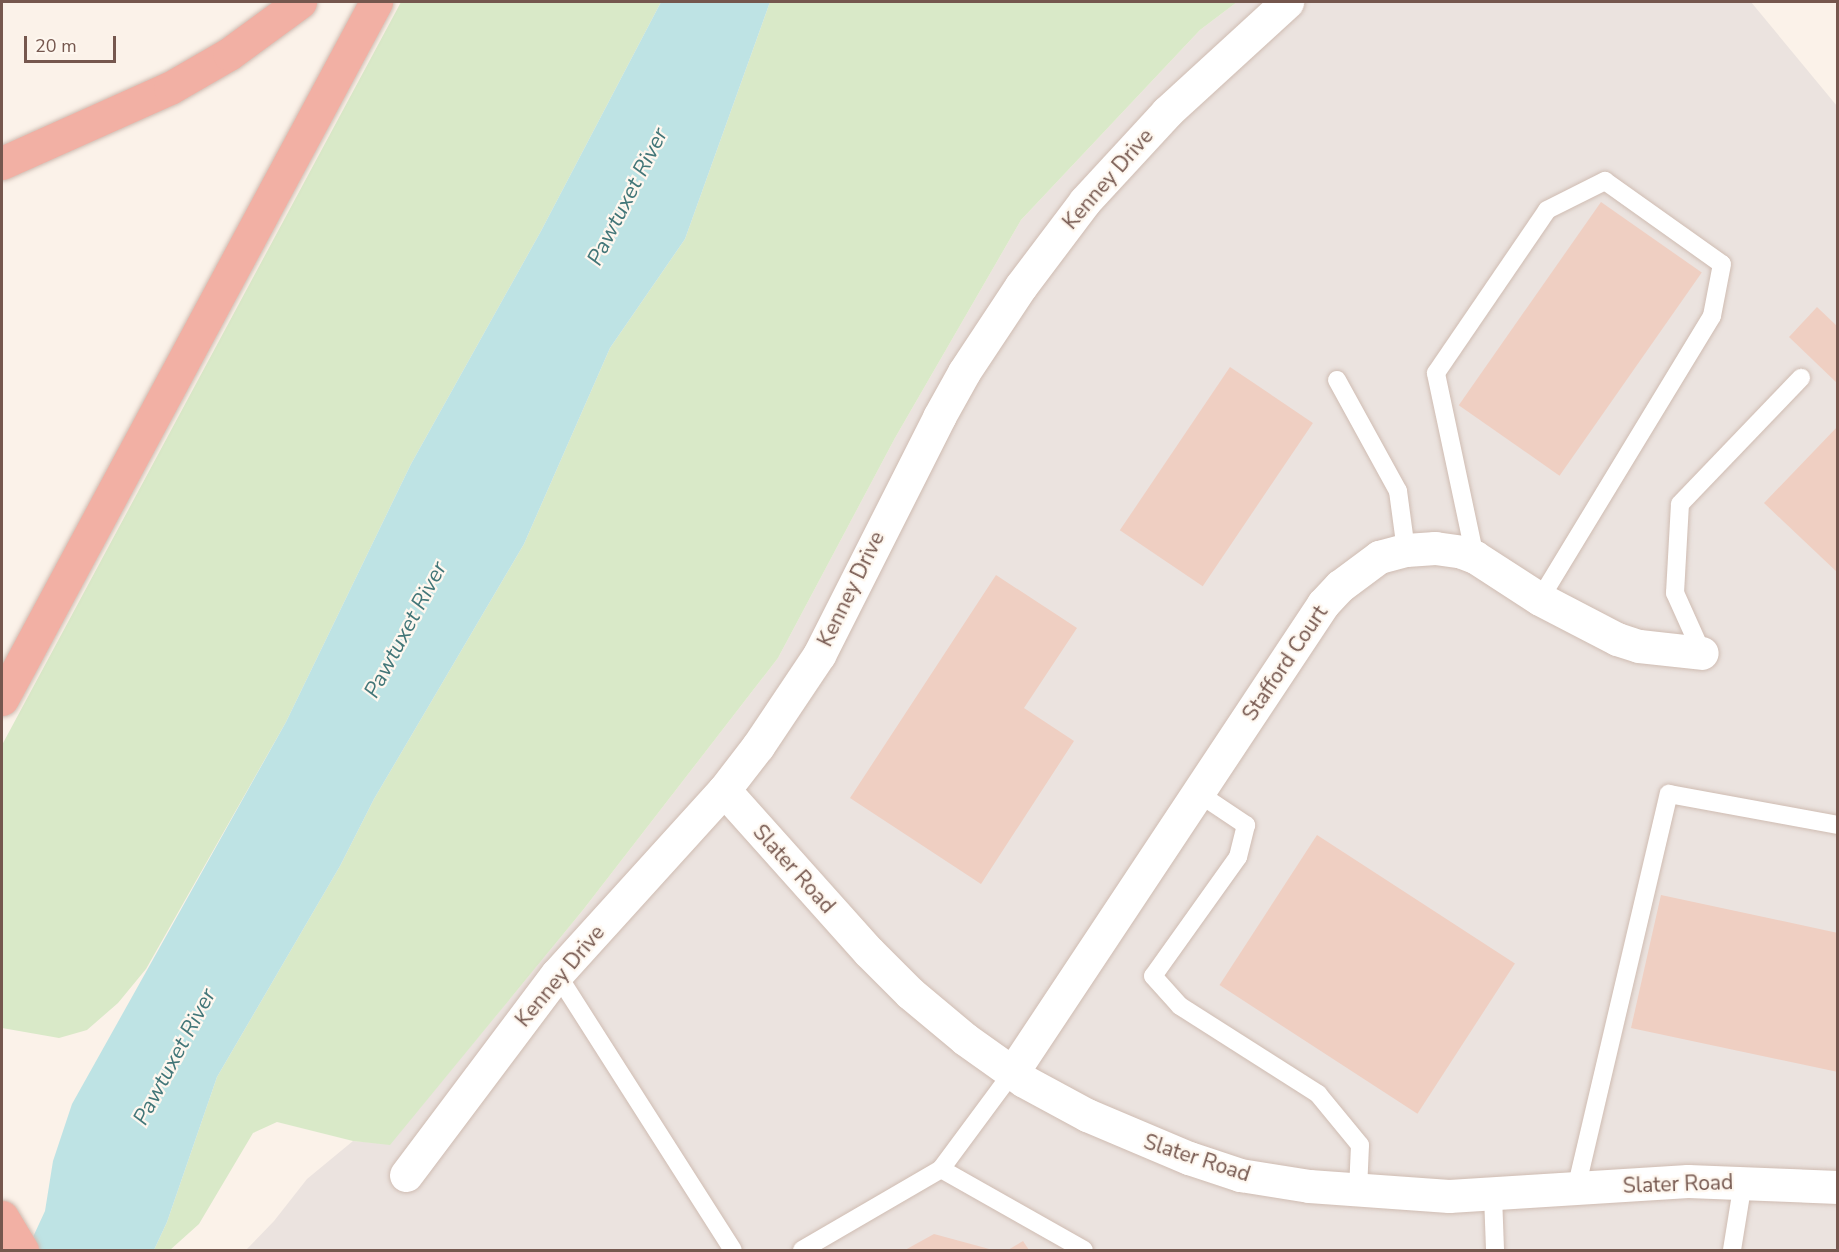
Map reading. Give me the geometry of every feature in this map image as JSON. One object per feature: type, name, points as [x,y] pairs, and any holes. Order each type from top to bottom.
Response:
[{"type":"highway","points":[[2,163],[170,88],[229,54],[300,2]]},
{"type":"highway","points":[[2,699],[376,2]]},
{"type":"highway","points":[[2,1217],[22,1251]]},
{"type":"street","name":"Kenney Drive","points":[[406,1175],[557,974],[724,790],[758,746],[819,655],[939,417],[1021,286],[1085,201],[1167,112],[1287,2]]},
{"type":"street","name":"Stafford Court","points":[[1012,1072],[1323,604],[1340,586],[1369,563],[1379,557],[1406,550],[1435,548],[1475,557],[1540,600],[1617,639],[1639,646],[1702,653]]},
{"type":"street","name":"Slater Road","points":[[724,790],[869,952],[910,993],[965,1039],[1012,1072],[1087,1115],[1189,1158],[1240,1175],[1358,1190],[1449,1196],[1688,1181],[1838,1187]]},
{"type":"lane","points":[[1475,557],[1436,373],[1547,210],[1605,181],[1722,264],[1712,316],[1540,600]]},
{"type":"lane","points":[[1702,653],[1675,593],[1680,504],[1800,378]]},
{"type":"lane","points":[[1337,380],[1398,491],[1406,550]]},
{"type":"lane","points":[[1198,793],[1246,825],[1238,857],[1153,976],[1180,1006],[1318,1094],[1360,1145],[1358,1190]]},
{"type":"lane","points":[[1576,1189],[1669,794],[1838,825]]},
{"type":"lane","points":[[557,974],[733,1251]]},
{"type":"lane","points":[[802,1251],[941,1169],[1012,1072]]},
{"type":"lane","points":[[941,1169],[1084,1251]]},
{"type":"lane","points":[[1732,1251],[1743,1182]]},
{"type":"lane","points":[[1493,1195],[1495,1251]]},
{"type":"shaded area","points":[[1237,2],[1751,2],[1837,106],[1837,1250],[246,1250],[274,1221],[307,1179],[353,1141],[390,1144],[583,910],[778,658],[895,438],[1021,220],[1200,30]]},
{"type":"green space","points":[[401,2],[661,2],[541,231],[411,464],[286,722],[146,969],[118,1003],[87,1030],[59,1038],[2,1028],[2,745]]},
{"type":"green space","points":[[770,2],[1237,2],[1200,30],[1021,220],[895,438],[778,658],[583,910],[390,1145],[353,1141],[277,1122],[253,1133],[199,1224],[170,1250],[154,1250],[167,1222],[217,1077],[340,866],[374,799],[524,544],[610,348],[685,239]]},
{"type":"water","name":"Pawtuxet River","points":[[661,2],[770,2],[685,239],[610,348],[524,544],[374,799],[340,866],[217,1077],[167,1222],[154,1250],[27,1250],[45,1211],[53,1161],[72,1104],[286,722],[411,464],[541,231]]},
{"type":"building","points":[[1601,202],[1702,273],[1560,476],[1459,405]]},
{"type":"building","points":[[1817,307],[1838,327],[1838,384],[1789,337]]},
{"type":"building","points":[[1230,367],[1313,423],[1203,586],[1120,530]]},
{"type":"building","points":[[1838,426],[1838,573],[1764,503]]},
{"type":"building","points":[[996,575],[1077,628],[1024,708],[1074,741],[981,884],[850,798]]},
{"type":"building","points":[[1317,835],[1515,964],[1417,1114],[1220,985]]},
{"type":"building","points":[[1661,895],[1838,933],[1838,1072],[1631,1028]]},
{"type":"building","points":[[934,1234],[993,1250],[905,1250]]},
{"type":"building","points":[[1023,1241],[1029,1250],[1008,1250]]}]
